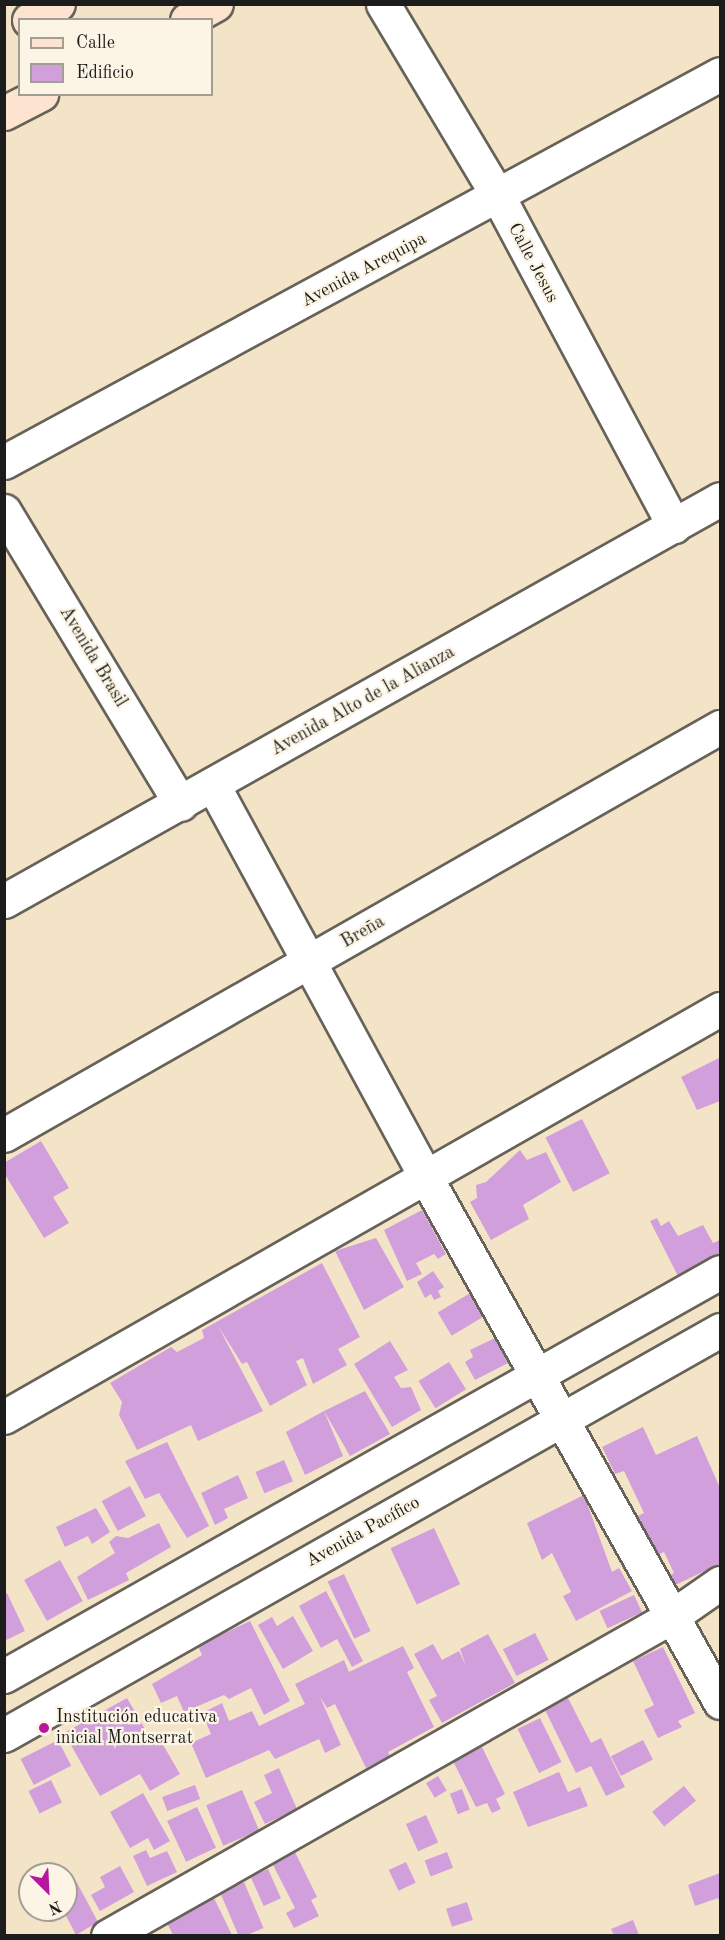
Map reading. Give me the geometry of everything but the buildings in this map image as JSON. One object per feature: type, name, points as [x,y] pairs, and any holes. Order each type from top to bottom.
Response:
[{"type":"street","points":[[33,18],[58,4]]},
{"type":"street","points":[[191,18],[216,4]]},
{"type":"street","name":"Calle Jesus","points":[[383,4],[499,198],[674,526]]},
{"type":"street","points":[[4,33],[18,26]]},
{"type":"street","name":"Avenida Arequipa","points":[[4,462],[499,198],[720,75]]},
{"type":"street","points":[[4,113],[37,96]]},
{"type":"street","name":"Avenida Alto de la Alianza","points":[[4,901],[719,503]]},
{"type":"street","name":"Avenida Brasil","points":[[4,511],[181,804]]},
{"type":"street","name":"Breña","points":[[4,1136],[720,727]]},
{"type":"street","points":[[213,786],[311,961],[425,1176],[720,1701]]},
{"type":"street","points":[[4,1417],[720,1009]]},
{"type":"street","points":[[4,1676],[540,1377],[720,1272]]},
{"type":"street","name":"Avenida Pacífico","points":[[4,1735],[720,1330]]},
{"type":"street","points":[[108,1935],[671,1617],[720,1583]]},
{"type":"place","name":"Institución educativa inicial Montserrat","points":[[44,1728]]}]
